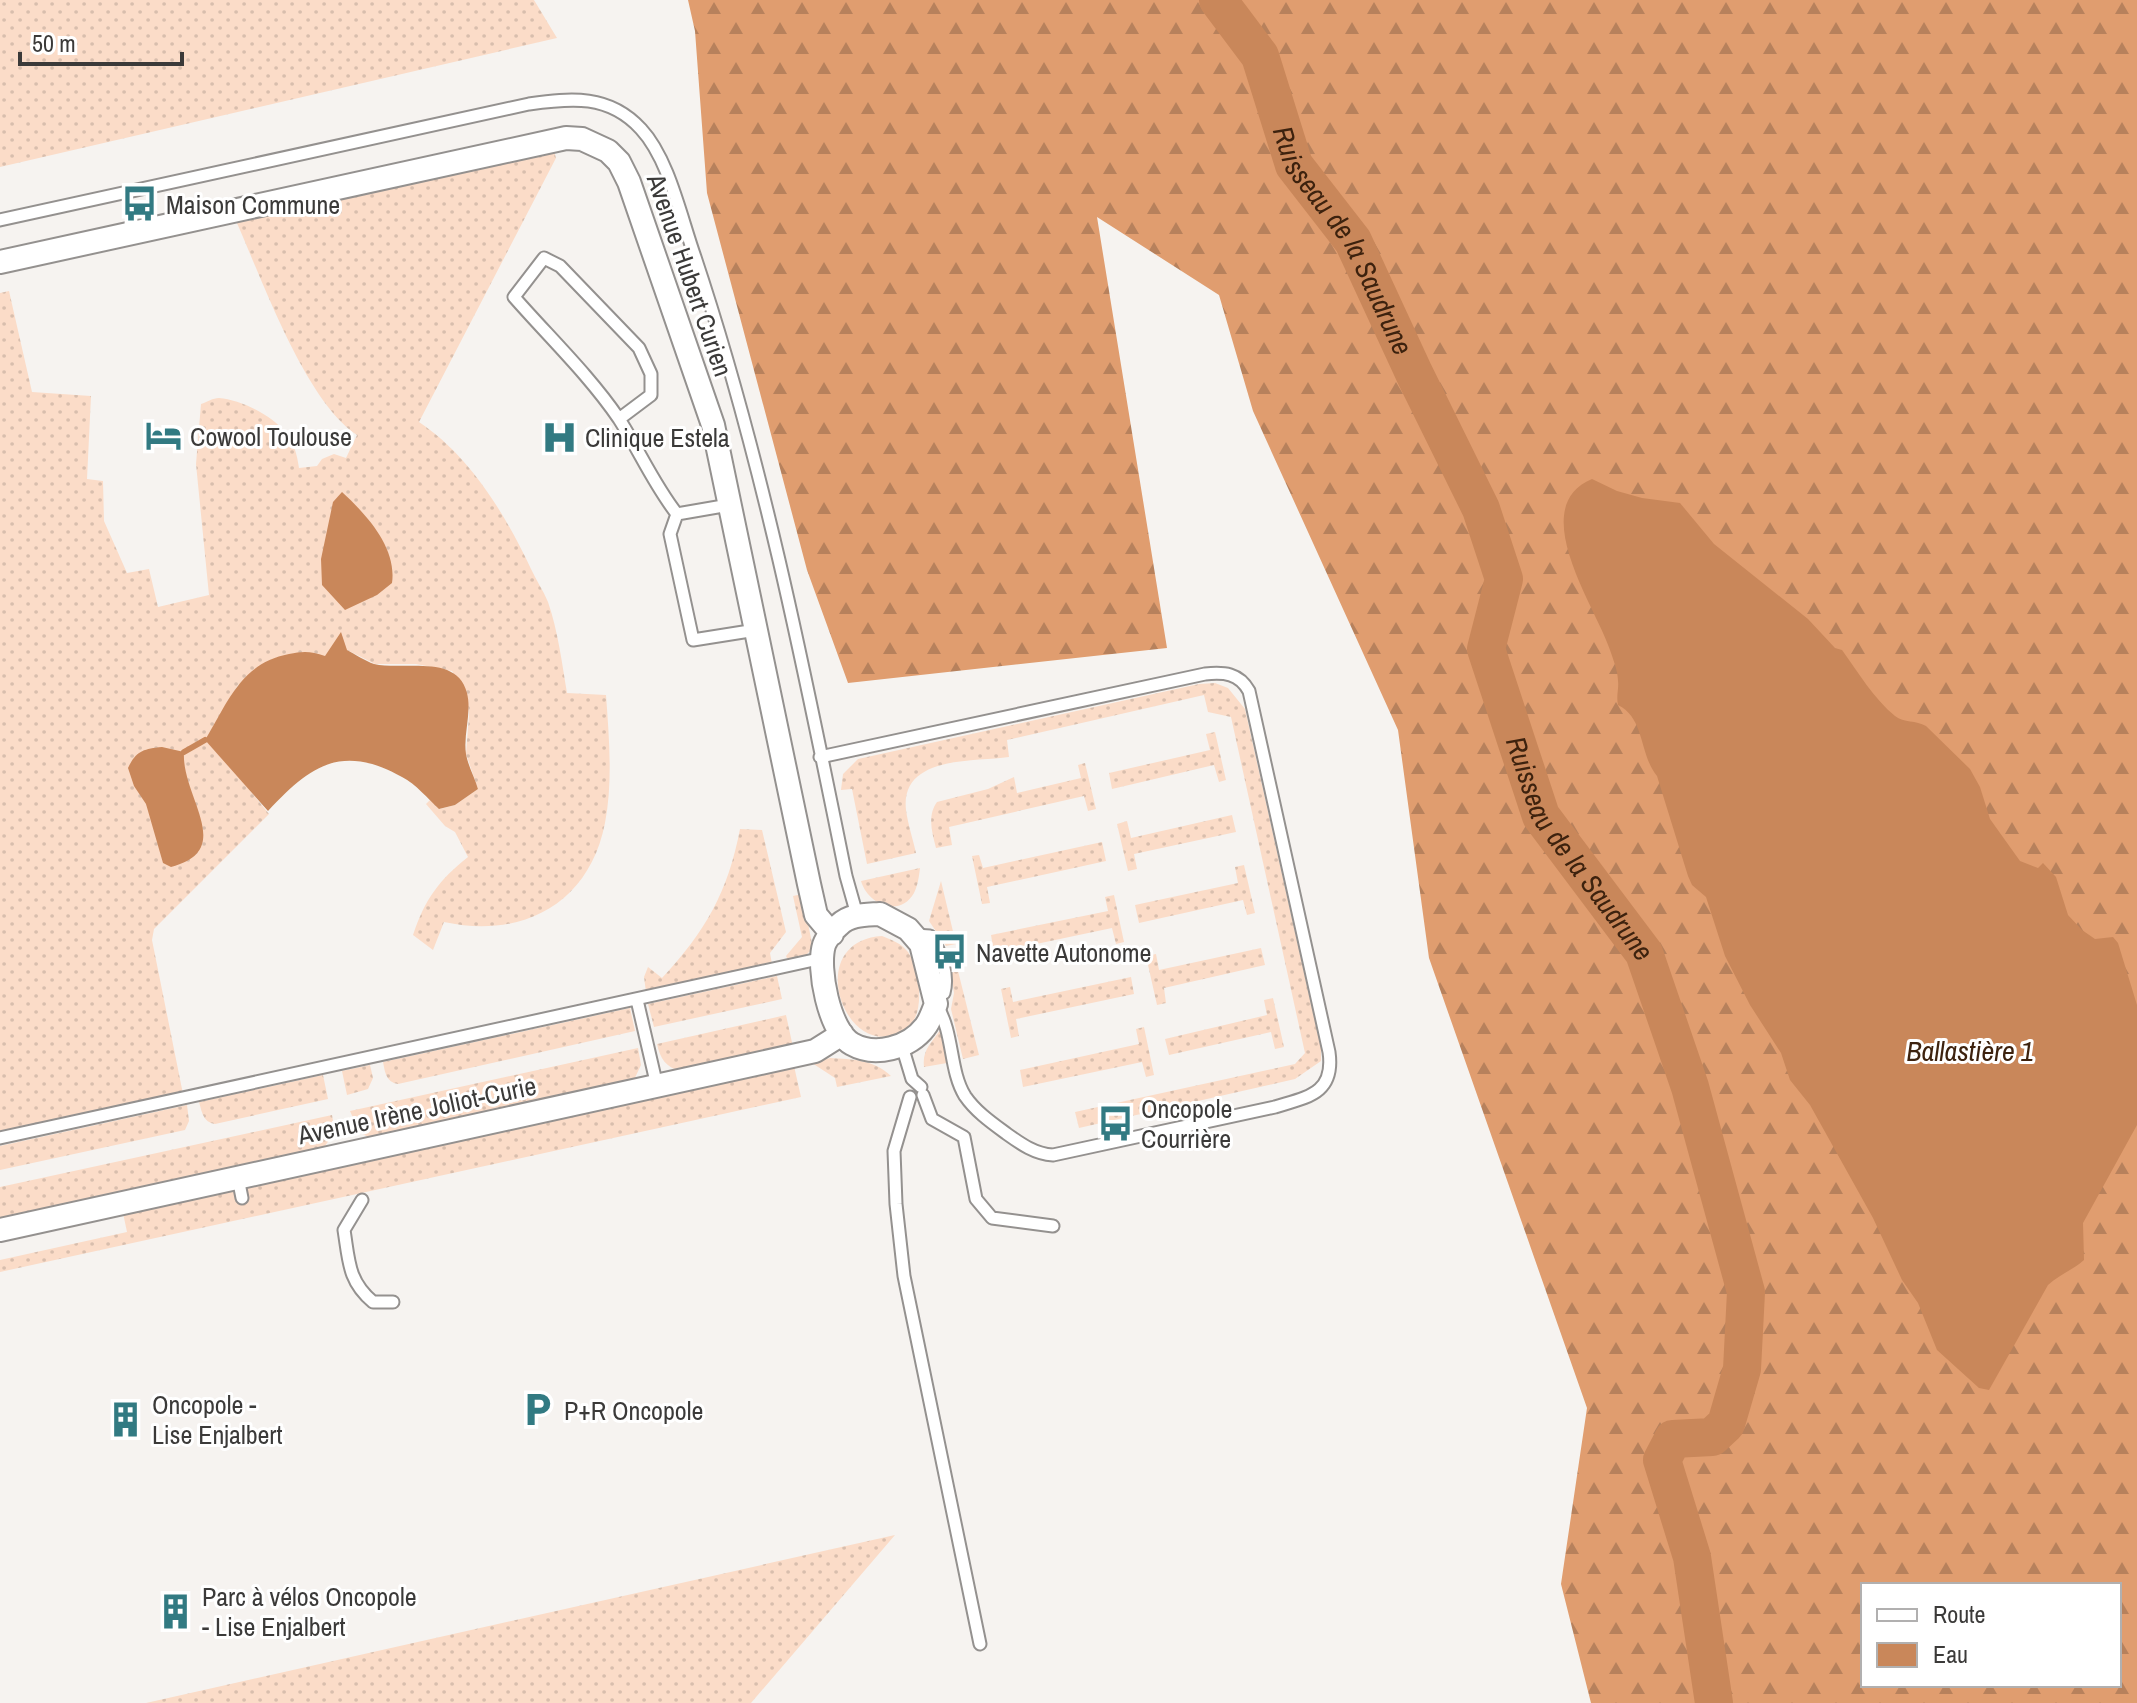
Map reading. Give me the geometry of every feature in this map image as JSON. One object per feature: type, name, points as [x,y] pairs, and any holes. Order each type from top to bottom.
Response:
[{"type":"street","name":"Avenue Hubert Curien","points":[[0,262],[566,138],[582,139],[608,151],[619,162],[634,194],[713,425],[816,915],[832,934]]},
{"type":"street","points":[[880,914],[915,935],[926,959],[936,1001],[925,1028],[902,1046],[878,1051],[852,1043],[842,1034],[826,996],[824,943],[840,923],[857,915],[880,914]]},
{"type":"street","name":"Avenue Irène Joliot-Curie","points":[[0,1230],[240,1188],[657,1086],[815,1051],[842,1034]]},
{"type":"lane","points":[[0,220],[529,104],[587,99],[606,103],[624,115],[641,129],[656,150],[720,334],[773,540],[848,887],[857,915]]},
{"type":"lane","points":[[619,419],[651,395],[651,374],[639,348],[560,266],[544,258],[514,297],[619,419],[677,514]]},
{"type":"lane","points":[[677,514],[729,505]]},
{"type":"lane","points":[[677,514],[670,534],[693,640],[756,630]]},
{"type":"lane","points":[[820,757],[1205,674],[1231,674],[1245,683],[1249,691],[1329,1052],[1329,1077],[1322,1089],[1275,1107],[1053,1155],[1043,1154],[1011,1137],[981,1115],[965,1095],[945,1019],[936,1001]]},
{"type":"lane","points":[[0,1138],[823,958]]},
{"type":"lane","points":[[637,1000],[657,1086]]},
{"type":"lane","points":[[902,1046],[915,1089],[932,1119],[964,1137],[976,1199],[992,1218],[1053,1226]]},
{"type":"lane","points":[[915,1089],[894,1151],[904,1276],[980,1644]]},
{"type":"lane","points":[[362,1200],[344,1230],[354,1281],[358,1290],[373,1302],[393,1302]]},
{"type":"shaded area","points":[[0,0],[534,0],[557,38],[0,167]]},
{"type":"shaded area","points":[[554,151],[556,158],[419,422],[470,469],[510,528],[548,602],[567,693],[606,695],[609,791],[597,851],[584,875],[567,895],[547,910],[525,920],[472,926],[444,922],[433,950],[413,935],[434,891],[468,857],[455,832],[445,826],[426,804],[430,800],[440,809],[455,805],[478,789],[466,754],[467,694],[452,671],[416,664],[375,664],[347,650],[238,685],[205,740],[269,814],[154,929],[152,940],[183,1094],[0,1133],[0,293],[9,291],[32,392],[91,396],[87,479],[103,481],[104,521],[127,573],[149,569],[158,607],[209,595],[196,464],[201,404],[217,398],[228,399],[264,415],[289,437],[299,468],[317,466],[322,459],[334,454],[346,458],[357,435],[338,418],[303,368],[236,221]]},
{"type":"shaded area","points":[[1215,683],[1228,688],[1245,709],[1321,1048],[1321,1061],[1295,1079],[1079,1128],[1075,1112],[1295,1064],[1305,1053],[1231,717],[1208,712],[1204,695],[1007,740],[1009,757],[960,761],[927,770],[915,779],[907,792],[906,810],[916,853],[867,864],[852,789],[841,790],[843,774],[858,759]]},
{"type":"shaded area","points":[[1215,732],[1226,780],[1219,782],[1214,765],[1112,789],[1109,773],[1210,750],[1206,734]]},
{"type":"shaded area","points":[[1085,763],[1096,809],[1088,811],[1084,796],[949,827],[952,845],[936,848],[931,818],[937,802],[988,789],[1014,777],[1017,793],[1081,778],[1078,765]]},
{"type":"shaded area","points":[[1232,815],[1236,832],[1134,854],[1137,869],[1128,871],[1117,824],[1127,821],[1131,838]]},
{"type":"shaded area","points":[[740,829],[762,830],[786,932],[770,953],[772,964],[646,992],[644,977],[648,967],[662,978],[691,944],[713,910],[729,872]]},
{"type":"shaded area","points":[[1102,842],[1106,861],[987,887],[990,903],[982,904],[972,856],[979,855],[983,868]]},
{"type":"shaded area","points":[[1244,865],[1255,913],[1247,915],[1243,900],[1139,923],[1135,905],[1238,883],[1235,867]]},
{"type":"shaded area","points":[[920,868],[914,893],[908,901],[893,907],[870,897],[861,881]]},
{"type":"shaded area","points":[[941,881],[956,944],[946,946],[929,921]]},
{"type":"shaded area","points":[[802,894],[813,948],[806,955],[788,960],[786,956],[802,937],[793,896]]},
{"type":"shaded area","points":[[1114,895],[1124,942],[1116,944],[1112,928],[994,953],[991,935],[1108,911],[1105,897]]},
{"type":"shaded area","points":[[882,936],[902,946],[912,958],[919,1003],[915,1018],[905,1029],[897,1034],[877,1036],[860,1029],[848,1014],[840,995],[838,975],[844,957],[858,943]]},
{"type":"shaded area","points":[[1261,948],[1265,965],[1164,988],[1166,1003],[1157,1005],[1146,956],[1156,954],[1159,970]]},
{"type":"shaded area","points":[[958,971],[979,1055],[963,1059],[951,1009],[954,993],[951,973]]},
{"type":"shaded area","points":[[777,976],[782,999],[654,1027],[648,1004]]},
{"type":"shaded area","points":[[1131,977],[1134,994],[1016,1019],[1019,1036],[1011,1038],[1001,989],[1010,987],[1013,1002]]},
{"type":"shaded area","points":[[1273,998],[1284,1047],[1275,1049],[1271,1032],[1169,1055],[1165,1039],[1267,1015],[1264,1000]]},
{"type":"shaded area","points":[[630,1008],[635,1031],[398,1084],[389,1079],[384,1069],[383,1062]]},
{"type":"shaded area","points":[[786,1015],[793,1047],[681,1071],[664,1062],[657,1044]]},
{"type":"shaded area","points":[[1144,1027],[1154,1075],[1146,1077],[1142,1062],[1023,1087],[1020,1070],[1139,1044],[1136,1029]]},
{"type":"shaded area","points":[[940,1030],[947,1063],[924,1067],[926,1052]]},
{"type":"shaded area","points":[[638,1048],[641,1065],[633,1082],[372,1139],[359,1132],[350,1111]]},
{"type":"shaded area","points":[[830,1058],[870,1064],[891,1076],[837,1087],[835,1078],[812,1063]]},
{"type":"shaded area","points":[[370,1065],[373,1078],[368,1089],[347,1095],[342,1071]]},
{"type":"shaded area","points":[[794,1066],[801,1097],[0,1272],[0,1260],[127,1232],[123,1213]]},
{"type":"shaded area","points":[[323,1075],[328,1099],[215,1124],[205,1119],[199,1102]]},
{"type":"shaded area","points":[[187,1105],[189,1121],[185,1130],[0,1170],[0,1146]]},
{"type":"shaded area","points":[[332,1115],[335,1132],[322,1150],[0,1220],[0,1187]]},
{"type":"shaded area","points":[[895,1535],[751,1703],[146,1703]]},
{"type":"green space","points":[[688,0],[2137,0],[2137,1703],[1591,1703],[1561,1584],[1587,1408],[1429,958],[1398,730],[1253,411],[1219,295],[1097,217],[1167,648],[848,683],[807,570],[707,193],[695,31]]},
{"type":"water","name":"Ballastière 1","points":[[1592,479],[1642,498],[1680,503],[1714,544],[1808,619],[1835,648],[1842,650],[1887,709],[1899,718],[1926,726],[1970,769],[1980,787],[1990,819],[2020,861],[2038,868],[2043,863],[2056,877],[2068,915],[2082,930],[2095,939],[2113,937],[2118,943],[2137,1005],[2137,1125],[2083,1223],[2084,1260],[2048,1285],[1989,1390],[1979,1388],[1937,1350],[1918,1303],[1902,1280],[1873,1218],[1810,1105],[1790,1080],[1781,1053],[1750,1005],[1725,956],[1706,897],[1692,885],[1688,876],[1657,776],[1637,727],[1627,711],[1618,705],[1615,665],[1571,559],[1565,534],[1565,511],[1573,493]]},
{"type":"water","points":[[342,492],[378,533],[390,557],[392,570],[392,583],[377,595],[345,610],[322,585],[321,559],[333,502]]},
{"type":"water","points":[[341,632],[347,650],[371,663],[441,668],[461,681],[468,701],[466,754],[478,789],[455,805],[439,809],[402,777],[380,767],[344,761],[328,764],[313,772],[268,811],[205,740],[229,698],[247,675],[273,659],[294,653],[311,652],[325,656]]},
{"type":"water","points":[[162,747],[184,752],[185,769],[203,835],[200,848],[190,859],[171,867],[163,863],[146,804],[134,786],[128,768],[141,752]]},
{"type":"waterway","name":"Ruisseau de la Saudrune","points":[[1218,0],[1260,56],[1294,165],[1353,241],[1481,509],[1504,579],[1486,649],[1541,816],[1644,953],[1690,1087],[1746,1292],[1742,1369],[1726,1424],[1712,1437],[1673,1439],[1662,1460],[1692,1557],[1714,1703]]},
{"type":"waterway","points":[[184,752],[205,740]]},
{"type":"place","name":"Maison Commune","points":[[140,204]]},
{"type":"place","name":"Cowool Toulouse","points":[[164,436]]},
{"type":"place","name":"Clinique Estela","points":[[559,437]]},
{"type":"place","name":"Navette Autonome","points":[[950,952]]},
{"type":"place","name":"Oncopole Courrière","points":[[1115,1123]]},
{"type":"place","name":"P+R Oncopole","points":[[538,1410]]},
{"type":"place","name":"Oncopole - Lise Enjalbert","points":[[126,1419]]},
{"type":"place","name":"Parc à vélos Oncopole - Lise Enjalbert","points":[[176,1611]]}]
